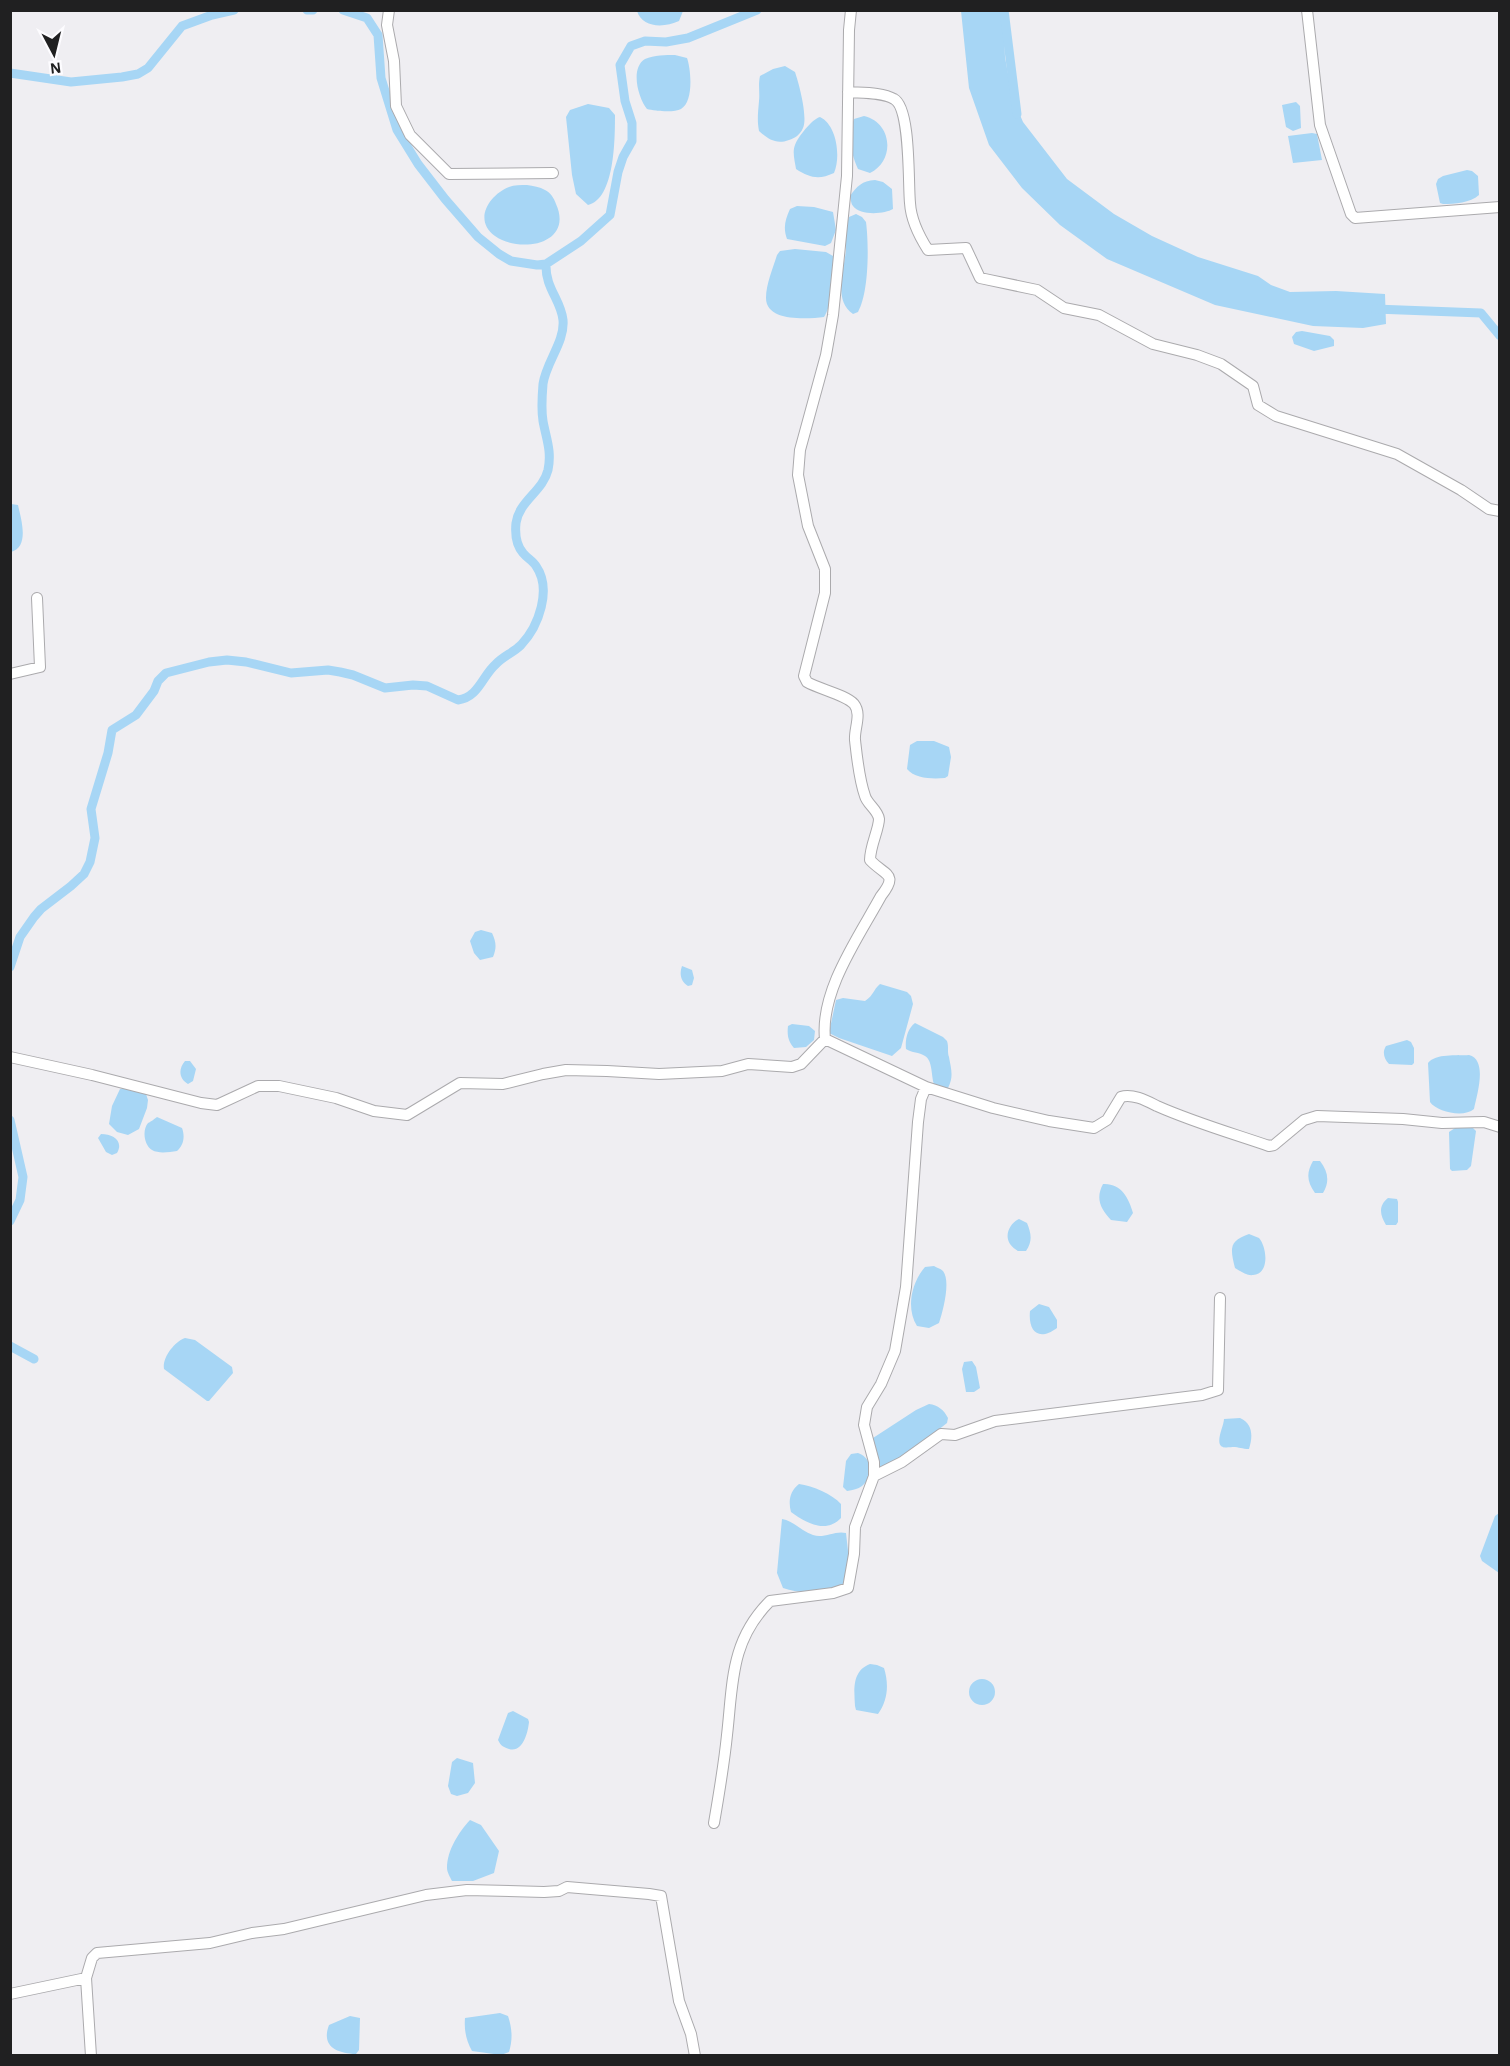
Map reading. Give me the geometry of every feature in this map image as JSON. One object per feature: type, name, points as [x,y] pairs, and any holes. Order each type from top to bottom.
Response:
[{"type":"street","points":[[389,10],[387,25],[394,61],[396,106],[410,135],[449,174],[554,173]]},
{"type":"street","points":[[825,1039],[823,1023],[832,985],[881,896],[890,885],[891,879],[870,860],[879,820],[864,794],[855,738],[858,714],[854,704],[807,682],[804,676],[825,592],[825,569],[808,526],[798,475],[800,450],[826,355],[833,315],[847,176],[851,10]]},
{"type":"street","points":[[1307,10],[1320,125],[1348,206],[1355,218],[1500,207]]},
{"type":"street","points":[[848,92],[884,95],[896,99],[900,105],[906,135],[910,204],[918,234],[928,250],[966,248],[980,278],[1037,290],[1064,308],[1099,315],[1153,344],[1197,355],[1221,364],[1253,386],[1258,405],[1271,413],[1397,454],[1461,490],[1489,509],[1500,511]]},
{"type":"street","points":[[10,674],[40,667],[38,598]]},
{"type":"street","points":[[10,1057],[217,1105],[258,1086],[279,1086],[336,1098],[374,1111],[407,1115],[460,1083],[503,1084],[566,1070],[659,1074],[722,1071],[748,1064],[792,1067],[801,1064],[825,1039]]},
{"type":"street","points":[[825,1039],[926,1087],[993,1108],[1049,1121],[1094,1128],[1107,1120],[1121,1097],[1127,1095],[1154,1104],[1185,1119],[1269,1146],[1274,1145],[1304,1120],[1317,1116],[1442,1123],[1484,1122],[1500,1127]]},
{"type":"street","points":[[714,1823],[724,1762],[733,1669],[744,1636],[755,1618],[770,1601],[833,1593],[848,1588],[854,1554],[855,1527],[874,1476],[874,1462],[864,1425],[867,1407],[881,1384],[895,1350],[908,1266],[918,1122],[921,1099],[926,1087]]},
{"type":"street","points":[[874,1476],[902,1462],[941,1434],[955,1435],[995,1420],[1202,1395],[1218,1390],[1220,1298]]},
{"type":"street","points":[[91,2055],[86,1978],[92,1958],[97,1953],[210,1943],[252,1933],[284,1929],[426,1895],[467,1890],[544,1892],[559,1891],[567,1887],[661,1896],[679,2001],[691,2034],[694,2055]]},
{"type":"street","points":[[10,1994],[86,1978]]},
{"type":"water","points":[[637,10],[683,11],[679,21],[667,25],[654,25],[644,21]]},
{"type":"water","points":[[961,11],[1003,11],[1005,57],[1012,96],[1023,122],[1067,179],[1114,214],[1152,236],[1198,257],[1258,276],[1271,285],[1290,292],[1336,291],[1385,294],[1386,324],[1363,328],[1313,326],[1215,305],[1107,259],[1060,225],[1022,188],[989,145],[969,88]]},
{"type":"water","points":[[675,55],[687,58],[690,77],[688,100],[681,109],[674,111],[647,109],[638,91],[637,76],[640,63],[652,57]]},
{"type":"water","points":[[785,66],[795,72],[802,100],[804,123],[797,136],[780,142],[769,139],[759,131],[759,83],[760,76]]},
{"type":"water","points":[[1296,102],[1300,106],[1301,128],[1293,131],[1286,127],[1282,105]]},
{"type":"water","points":[[588,104],[609,108],[615,115],[615,138],[612,166],[604,192],[588,205],[576,194],[566,117],[570,110]]},
{"type":"water","points":[[864,116],[881,126],[887,143],[884,160],[870,173],[858,169],[851,144],[854,119]]},
{"type":"water","points":[[820,117],[826,121],[834,134],[837,159],[834,173],[824,177],[815,177],[796,169],[794,151],[802,133]]},
{"type":"water","points":[[1317,134],[1322,160],[1293,163],[1288,136]]},
{"type":"water","points":[[1467,170],[1478,176],[1479,195],[1462,202],[1440,203],[1436,184],[1438,179]]},
{"type":"water","points":[[875,180],[883,182],[892,189],[893,209],[873,213],[856,209],[850,196],[860,185]]},
{"type":"water","points":[[527,185],[543,189],[552,196],[560,218],[558,228],[542,242],[530,244],[518,244],[495,236],[488,230],[485,223],[486,208],[495,196],[509,187]]},
{"type":"water","points":[[797,206],[814,207],[833,212],[836,230],[831,243],[825,246],[787,239],[785,228],[787,217],[790,209]]},
{"type":"water","points":[[856,214],[866,222],[868,256],[862,304],[858,312],[853,314],[843,301],[841,285],[847,225],[849,217]]},
{"type":"water","points":[[795,249],[826,252],[833,256],[832,288],[824,317],[789,317],[780,315],[768,306],[767,287],[777,255],[780,251]]},
{"type":"water","points":[[1296,332],[1330,336],[1334,340],[1334,346],[1314,351],[1294,344],[1292,337]]},
{"type":"water","points":[[11,504],[18,505],[23,532],[21,545],[11,552]]},
{"type":"water","points":[[917,741],[934,741],[949,747],[951,757],[948,776],[924,778],[907,769],[910,745]]},
{"type":"water","points":[[481,930],[492,933],[495,947],[493,957],[480,960],[474,953],[470,941],[475,932]]},
{"type":"water","points":[[682,966],[692,970],[694,978],[692,985],[688,986],[682,980]]},
{"type":"water","points":[[880,984],[907,992],[913,1004],[901,1048],[892,1056],[829,1033],[836,1000],[843,998],[865,1001]]},
{"type":"water","points":[[915,1023],[947,1041],[951,1072],[948,1088],[943,1089],[934,1084],[928,1058],[906,1049],[907,1035]]},
{"type":"water","points":[[792,1024],[809,1026],[815,1031],[814,1040],[806,1047],[794,1048],[788,1035],[788,1026]]},
{"type":"water","points":[[1407,1040],[1414,1048],[1414,1063],[1412,1065],[1389,1064],[1384,1055],[1386,1046]]},
{"type":"water","points":[[1469,1055],[1475,1058],[1480,1070],[1474,1109],[1470,1112],[1451,1113],[1433,1106],[1430,1102],[1428,1063],[1441,1056]]},
{"type":"water","points":[[185,1061],[190,1061],[196,1069],[193,1081],[188,1084],[180,1074]]},
{"type":"water","points":[[120,1089],[146,1094],[148,1100],[139,1129],[128,1135],[117,1132],[109,1124],[112,1106]]},
{"type":"water","points":[[157,1117],[182,1128],[183,1140],[177,1151],[158,1152],[147,1145],[146,1126]]},
{"type":"water","points":[[1471,1126],[1476,1131],[1471,1166],[1467,1170],[1452,1171],[1450,1169],[1449,1132],[1455,1128]]},
{"type":"water","points":[[101,1134],[110,1135],[116,1139],[119,1145],[117,1153],[112,1155],[106,1152],[98,1138]]},
{"type":"water","points":[[1313,1161],[1320,1161],[1325,1169],[1327,1185],[1323,1193],[1315,1193],[1310,1185],[1308,1173]]},
{"type":"water","points":[[1103,1184],[1115,1186],[1126,1197],[1133,1213],[1127,1222],[1111,1220],[1104,1212],[1099,1199]]},
{"type":"water","points":[[1388,1198],[1397,1199],[1398,1202],[1396,1225],[1386,1225],[1382,1218],[1381,1207]]},
{"type":"water","points":[[1019,1219],[1027,1223],[1030,1234],[1030,1244],[1026,1251],[1018,1251],[1008,1241],[1009,1230]]},
{"type":"water","points":[[1249,1234],[1259,1238],[1265,1253],[1262,1270],[1253,1275],[1235,1268],[1232,1255],[1234,1243]]},
{"type":"water","points":[[934,1266],[943,1271],[946,1282],[941,1318],[939,1323],[929,1328],[917,1326],[911,1304],[913,1288],[925,1267]]},
{"type":"water","points":[[1039,1304],[1049,1307],[1057,1320],[1057,1328],[1044,1334],[1033,1329],[1030,1318],[1030,1311]]},
{"type":"water","points":[[185,1338],[195,1340],[232,1367],[233,1373],[209,1401],[164,1369],[165,1360],[170,1351]]},
{"type":"water","points":[[972,1361],[976,1367],[980,1388],[974,1392],[966,1392],[962,1369],[964,1362]]},
{"type":"water","points":[[929,1404],[943,1410],[948,1418],[947,1423],[909,1453],[879,1469],[873,1448],[873,1438]]},
{"type":"water","points":[[1240,1418],[1250,1427],[1249,1449],[1223,1447],[1219,1439],[1224,1419]]},
{"type":"water","points":[[851,1454],[863,1455],[869,1463],[869,1478],[862,1486],[847,1491],[843,1487],[846,1461]]},
{"type":"water","points":[[799,1484],[822,1491],[837,1500],[841,1504],[841,1518],[835,1523],[823,1526],[809,1523],[791,1512],[790,1496]]},
{"type":"water","points":[[1499,1513],[1499,1573],[1482,1561],[1480,1556],[1495,1516]]},
{"type":"water","points":[[782,1519],[817,1536],[846,1533],[849,1560],[846,1586],[807,1592],[783,1588],[777,1573]]},
{"type":"water","points":[[870,1664],[884,1668],[887,1680],[886,1698],[878,1714],[856,1710],[855,1706],[855,1681],[860,1671]]},
{"type":"water","points":[[982,1679],[991,1683],[995,1692],[991,1701],[982,1705],[973,1701],[969,1692],[973,1683]]},
{"type":"water","points":[[513,1711],[528,1719],[529,1722],[524,1741],[518,1748],[509,1749],[501,1745],[498,1740],[508,1713]]},
{"type":"water","points":[[457,1758],[473,1763],[475,1783],[468,1793],[457,1796],[451,1794],[448,1786],[452,1762]]},
{"type":"water","points":[[470,1820],[481,1825],[499,1851],[494,1873],[473,1881],[452,1881],[447,1870],[451,1848]]},
{"type":"water","points":[[500,2013],[508,2016],[511,2038],[509,2052],[501,2055],[472,2051],[466,2035],[465,2018]]},
{"type":"water","points":[[350,2016],[360,2018],[359,2050],[356,2054],[337,2050],[332,2047],[327,2038],[329,2025]]},
{"type":"waterway","points":[[10,73],[71,82],[138,74],[148,68],[182,26],[234,10]]},
{"type":"waterway","points":[[307,10],[313,10]]},
{"type":"waterway","points":[[343,10],[367,18],[378,35],[381,78],[397,130],[418,164],[445,199],[478,237],[499,254],[511,261],[546,264]]},
{"type":"waterway","points":[[10,967],[20,937],[34,917],[84,874],[90,862],[95,838],[91,809],[108,753],[112,730],[136,715],[154,691],[158,681],[166,673],[227,660],[246,662],[291,673],[328,670],[340,672],[385,688],[427,686],[458,700],[471,695],[491,669],[518,648],[527,637],[538,618],[543,585],[536,566],[519,546],[516,523],[522,508],[541,484],[548,470],[549,451],[542,412],[543,384],[563,328],[562,313],[548,280],[546,264],[581,241],[610,215],[618,172],[632,141],[632,123],[625,101],[620,65],[631,46],[645,41],[666,42],[688,38],[757,10]]},
{"type":"waterway","points":[[1004,10],[1017,114]]},
{"type":"waterway","points":[[1375,309],[1481,313],[1500,336]]},
{"type":"waterway","points":[[10,1120],[23,1177],[20,1200],[10,1221]]},
{"type":"waterway","points":[[10,1346],[34,1359]]}]
